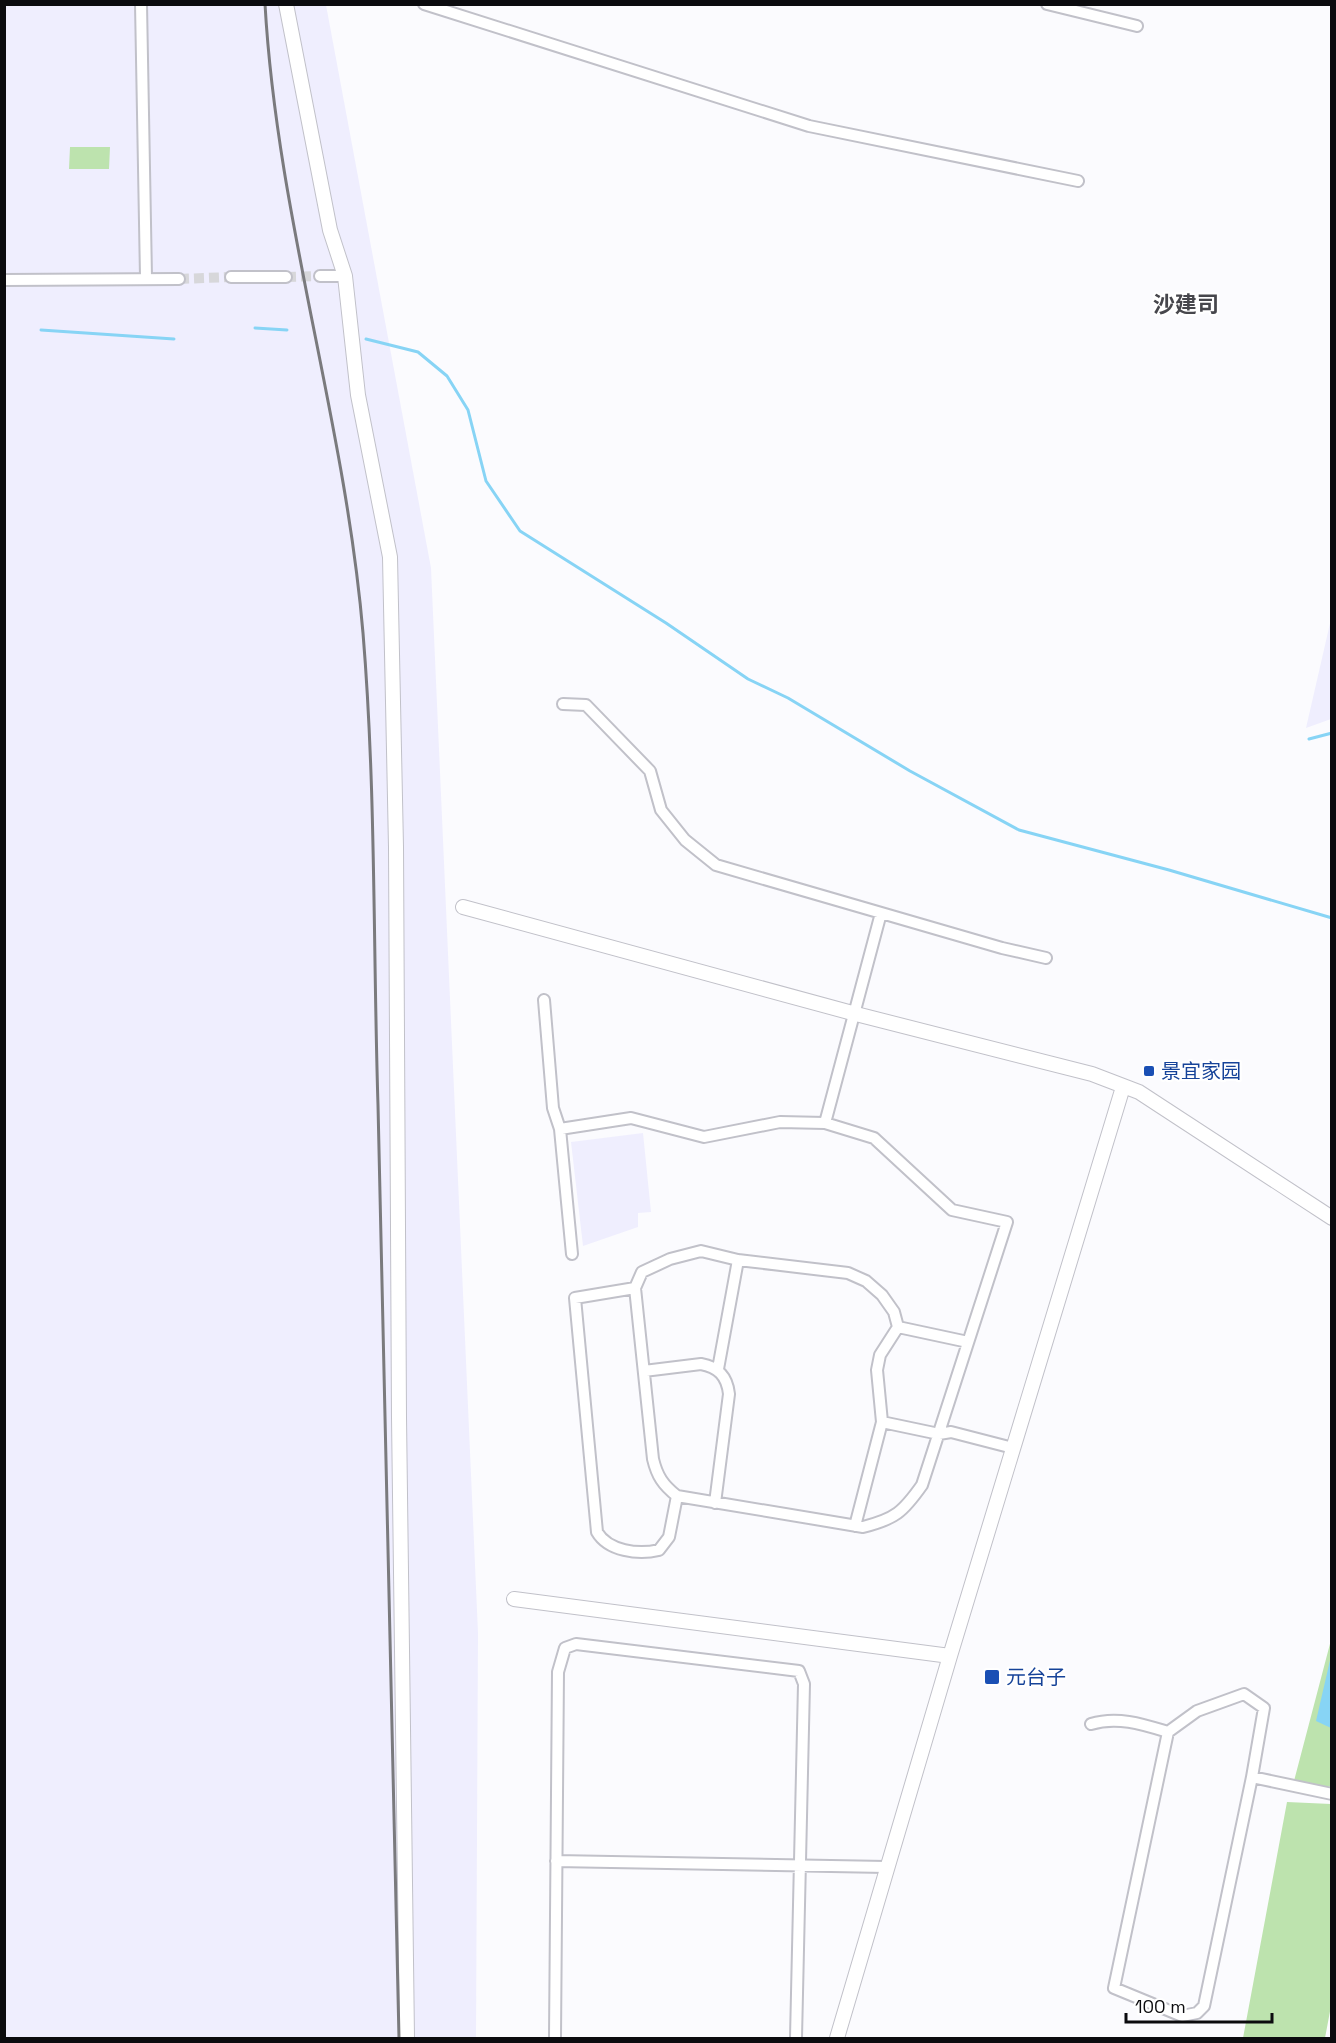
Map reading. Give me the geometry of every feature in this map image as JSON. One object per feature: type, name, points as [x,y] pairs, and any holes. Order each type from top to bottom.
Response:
[{"type":"street","points":[[141,4],[146,277]]},
{"type":"street","points":[[286,4],[330,230],[345,276],[358,395],[390,557],[396,847],[399,1405],[407,2038]]},
{"type":"street","points":[[424,4],[808,126],[1078,181]]},
{"type":"street","points":[[1047,4],[1137,26]]},
{"type":"street","points":[[320,276],[345,276]]},
{"type":"street","points":[[4,280],[146,277],[179,279]]},
{"type":"street","points":[[231,277],[286,278]]},
{"type":"street","points":[[563,704],[586,705],[650,771],[662,810],[685,840],[716,865],[1002,948],[1046,958]]},
{"type":"street","points":[[463,907],[856,1014],[1092,1074],[1139,1092],[1332,1218]]},
{"type":"street","points":[[825,1123],[856,1014],[881,913]]},
{"type":"street","points":[[544,1000],[553,1108],[560,1129],[572,1254]]},
{"type":"street","points":[[837,2038],[886,1867],[1123,1087]]},
{"type":"street","points":[[560,1129],[632,1118],[704,1137],[780,1122],[825,1123],[874,1138],[952,1210],[1007,1222],[922,1485],[905,1510],[880,1523],[862,1527],[855,1526],[715,1503],[677,1496],[665,1487],[656,1474],[635,1288],[642,1272],[670,1259],[700,1251],[738,1260],[848,1272],[866,1281],[882,1295],[894,1312],[898,1327],[880,1354],[877,1370],[882,1422],[855,1526]]},
{"type":"street","points":[[718,1370],[738,1260]]},
{"type":"street","points":[[635,1288],[575,1298],[597,1532],[606,1544],[614,1548],[659,1550],[669,1537],[677,1496]]},
{"type":"street","points":[[898,1327],[968,1342]]},
{"type":"street","points":[[644,1371],[700,1364],[718,1370],[724,1376],[729,1394],[715,1503]]},
{"type":"street","points":[[882,1422],[939,1434],[951,1432],[1013,1448]]},
{"type":"street","points":[[514,1599],[950,1656]]},
{"type":"street","points":[[555,2038],[558,1672],[565,1648],[576,1644],[799,1671],[804,1684],[796,2038]]},
{"type":"street","points":[[1244,1694],[1264,1708],[1252,1777],[1204,2006],[1197,2013],[1182,2016],[1114,1988],[1168,1732],[1197,1711],[1244,1694]]},
{"type":"street","points":[[1091,1724],[1106,1720],[1140,1724],[1168,1732]]},
{"type":"street","points":[[1252,1777],[1332,1794]]},
{"type":"street","points":[[556,1861],[886,1867]]},
{"type":"shaded area","points":[[5,5],[326,5],[431,568],[478,1633],[476,2038],[5,2038]]},
{"type":"shaded area","points":[[1331,619],[1331,719],[1306,728]]},
{"type":"shaded area","points":[[643,1133],[651,1212],[638,1213],[638,1227],[583,1246],[571,1142]]},
{"type":"green space","points":[[70,147],[110,147],[109,169],[69,169]]},
{"type":"green space","points":[[1331,1640],[1331,1787],[1294,1781]]},
{"type":"green space","points":[[1287,1802],[1331,1804],[1331,2006],[1325,2038],[1243,2038]]},
{"type":"water","points":[[1331,1656],[1332,1728],[1316,1721]]},
{"type":"waterway","points":[[255,328],[287,330]]},
{"type":"waterway","points":[[41,330],[174,339]]},
{"type":"waterway","points":[[366,339],[418,352],[447,376],[468,410],[486,481],[520,531],[666,623],[748,679],[788,698],[910,771],[1019,830],[1169,870],[1332,918]]},
{"type":"waterway","points":[[1309,739],[1332,733]]},
{"type":"tunnel","points":[[286,277],[320,276]]},
{"type":"tunnel","points":[[179,279],[231,277]]},
{"type":"railway","points":[[265,4],[272,83],[283,162],[342,475],[354,554],[367,692],[372,810],[399,2038]]},
{"type":"place","name":"景宜家园","points":[[1149,1071]]},
{"type":"place","name":"元台子","points":[[992,1677]]},
{"type":"district","name":"沙建司","points":[[1186,304]]}]
